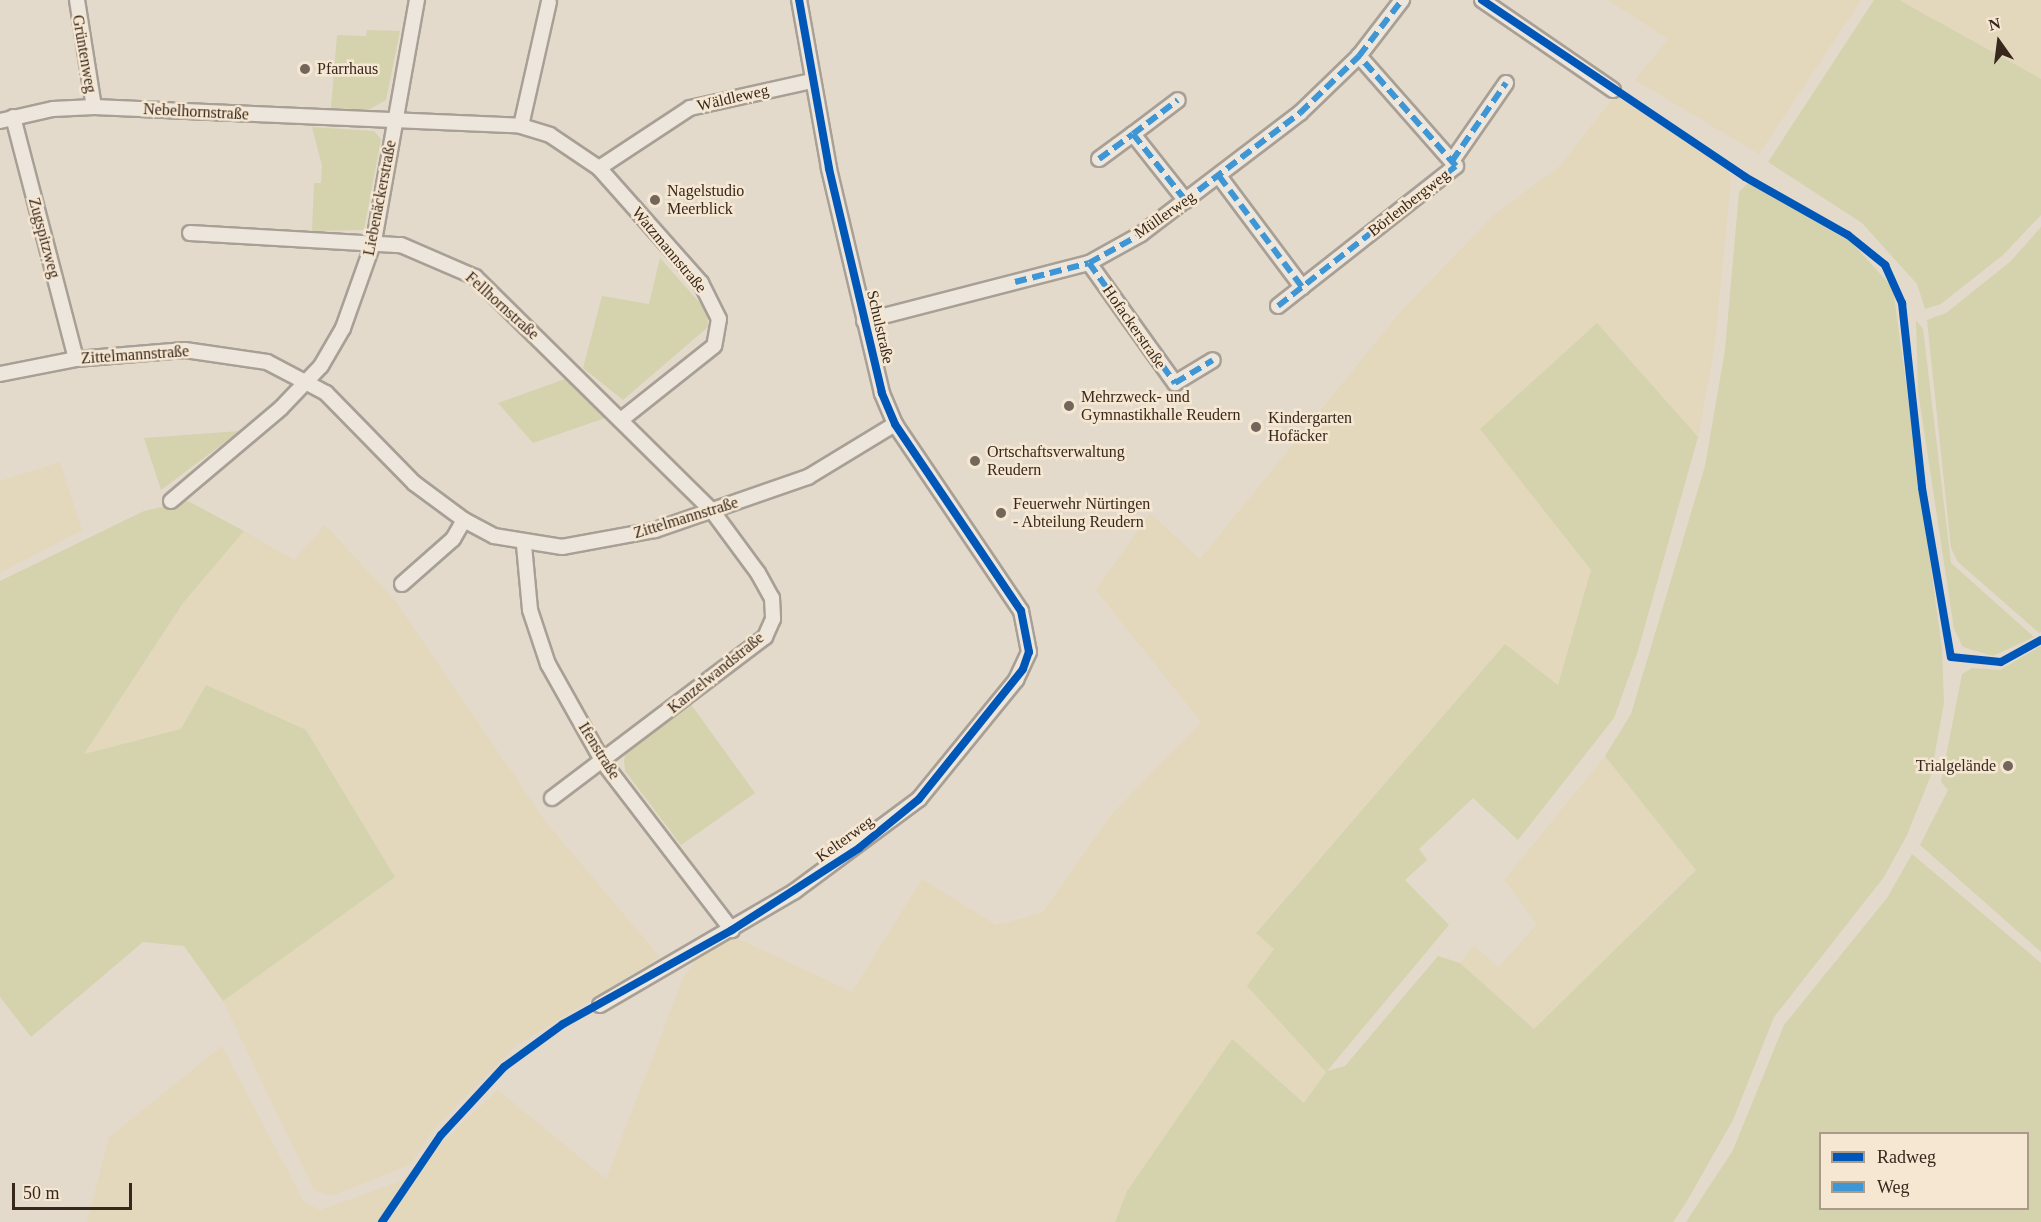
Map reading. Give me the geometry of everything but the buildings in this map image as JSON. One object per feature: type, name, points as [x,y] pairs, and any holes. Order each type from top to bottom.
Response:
[{"type":"street","name":"Grüntenweg","points":[[77,0],[94,107]]},
{"type":"street","name":"Liebenäckerstraße","points":[[171,501],[225,460],[306,382],[343,328],[374,241],[417,0]]},
{"type":"street","name":"Schulstraße","points":[[799,0],[812,81],[864,321],[895,424],[1025,623]]},
{"type":"street","name":"Müllerweg","points":[[864,321],[1089,262],[1186,201],[1300,113],[1359,56],[1402,0]]},
{"type":"street","points":[[1482,0],[1613,90]]},
{"type":"street","points":[[521,126],[549,2]]},
{"type":"street","name":"Börlenbergweg","points":[[1278,306],[1456,166],[1359,56]]},
{"type":"street","name":"Wäldleweg","points":[[599,168],[690,108],[812,81]]},
{"type":"street","points":[[1452,161],[1506,83]]},
{"type":"street","points":[[1099,159],[1178,100]]},
{"type":"street","name":"Nebelhornstraße","points":[[6,119],[94,107],[394,122]]},
{"type":"street","name":"Zugspitzweg","points":[[6,119],[76,359]]},
{"type":"street","name":"Watzmannstraße","points":[[394,122],[521,126],[550,135],[599,168],[701,283],[719,319],[714,346],[621,420]]},
{"type":"street","points":[[1133,134],[1186,201]]},
{"type":"street","points":[[1219,176],[1302,287]]},
{"type":"street","name":"Fellhornstraße","points":[[190,232],[374,241],[444,260],[475,277],[713,512]]},
{"type":"street","name":"Hofackerstraße","points":[[1089,262],[1175,383],[1213,360]]},
{"type":"street","name":"Zittelmannstraße","points":[[0,374],[76,359],[185,350],[242,355],[326,393],[414,483],[464,520],[524,545],[605,542],[713,512],[808,477],[895,424]]},
{"type":"street","name":"Kanzelwandstraße","points":[[552,798],[603,762],[765,637],[773,619],[772,598],[713,512]]},
{"type":"street","points":[[402,584],[453,538],[464,520]]},
{"type":"street","name":"Ifenstraße","points":[[524,545],[536,634],[603,762],[732,930]]},
{"type":"street","name":"Kelterweg","points":[[600,1005],[732,930],[860,848],[919,799],[1023,669],[1029,652],[1025,623]]},
{"type":"shaded area","points":[[1608,0],[1861,0],[1759,154],[1635,80],[1668,39]]},
{"type":"shaded area","points":[[1874,0],[1899,0],[2041,79],[2041,215],[2003,255],[1941,304],[1925,309],[1917,284],[1862,223],[1768,162]]},
{"type":"shaded area","points":[[1899,0],[2041,0],[2041,79]]},
{"type":"shaded area","points":[[367,30],[400,31],[386,100],[368,110],[331,108],[337,35],[366,36]]},
{"type":"shaded area","points":[[1615,96],[1728,167],[1731,181],[1714,351],[1698,437],[1597,323],[1481,428],[1591,570],[1558,685],[1505,644],[1256,932],[1274,949],[1248,986],[1326,1071],[1305,1103],[1232,1039],[1127,1191],[1115,1222],[87,1222],[109,1137],[222,1046],[304,1202],[320,1210],[401,1181],[498,1090],[606,1179],[684,976],[697,960],[735,937],[852,992],[922,879],[996,925],[1042,913],[1111,815],[1201,722],[1096,590],[1150,513],[1200,559],[1401,311],[1495,214],[1560,166]]},
{"type":"shaded area","points":[[312,127],[374,131],[381,139],[364,230],[312,231],[314,183],[321,183],[322,166]]},
{"type":"shaded area","points":[[1749,182],[1852,243],[1893,288],[1942,649],[1944,703],[1931,775],[1907,835],[1884,877],[1774,1017],[1733,1120],[1687,1201],[1673,1222],[1115,1222],[1127,1191],[1232,1039],[1304,1103],[1326,1072],[1247,986],[1274,949],[1256,933],[1505,644],[1558,685],[1591,570],[1480,429],[1597,323],[1698,437],[1637,654],[1614,718],[1518,840],[1473,798],[1419,849],[1427,860],[1405,880],[1449,925],[1327,1071],[1345,1066],[1438,956],[1460,963],[1534,1029],[1696,870],[1605,756],[1631,714],[1705,466],[1725,350],[1739,192]]},
{"type":"shaded area","points":[[2041,227],[2041,632],[2039,633],[1958,562],[1951,548],[1927,320],[1946,313],[2011,261]]},
{"type":"shaded area","points":[[660,258],[707,311],[708,327],[623,400],[583,368],[602,296],[649,304]]},
{"type":"shaded area","points":[[1916,320],[1923,329],[1951,563],[2034,637],[1993,656],[1963,647],[1954,629],[1918,391]]},
{"type":"shaded area","points":[[565,379],[605,418],[533,443],[498,403]]},
{"type":"shaded area","points":[[240,431],[161,490],[144,438]]},
{"type":"shaded area","points":[[60,462],[82,530],[0,573],[0,481]]},
{"type":"shaded area","points":[[188,501],[244,531],[183,603],[84,754],[181,729],[206,685],[306,730],[395,877],[223,1001],[184,946],[143,942],[31,1037],[0,997],[0,581],[144,511]]},
{"type":"shaded area","points":[[325,525],[394,599],[545,821],[660,957],[516,1046],[434,1129],[411,1164],[331,1196],[314,1190],[223,1001],[395,877],[306,730],[206,686],[181,729],[84,754],[183,603],[244,531],[294,560]]},
{"type":"shaded area","points":[[2041,646],[2041,952],[1920,845],[1948,790],[1941,782],[1962,674],[1972,668],[2000,670]]},
{"type":"shaded area","points":[[690,703],[755,793],[681,845],[625,771],[624,760],[626,752]]},
{"type":"shaded area","points":[[1605,756],[1696,869],[1534,1029],[1460,963],[1474,946],[1499,967],[1537,924],[1504,880]]},
{"type":"shaded area","points":[[1912,854],[2041,963],[2041,1222],[1686,1222],[1733,1150],[1784,1025],[1887,898]]},
{"type":"marked path","points":[[1015,282],[1089,263],[1141,234],[1300,113],[1359,56],[1402,0]]},
{"type":"marked path","points":[[1278,306],[1456,166],[1359,56]]},
{"type":"marked path","points":[[1452,161],[1506,83]]},
{"type":"marked path","points":[[1133,134],[1178,100]]},
{"type":"marked path","points":[[1099,159],[1133,134],[1186,201]]},
{"type":"marked path","points":[[1219,176],[1302,287]]},
{"type":"marked path","points":[[1089,263],[1175,383],[1213,360]]},
{"type":"cycle path","points":[[382,1222],[441,1135],[504,1067],[563,1024],[732,930],[859,848],[919,799],[1023,669],[1029,652],[1021,611],[895,424],[882,393],[829,168],[799,0]]},
{"type":"cycle path","points":[[1482,0],[1745,177],[1848,235],[1885,265],[1902,303],[1922,488],[1951,657],[2001,662],[2041,640]]},
{"type":"place","name":"Pfarrhaus","points":[[305,69]]},
{"type":"place","name":"Nagelstudio Meerblick","points":[[655,200]]},
{"type":"place","name":"Mehrzweck- und Gymnastikhalle Reudern","points":[[1069,406]]},
{"type":"place","name":"Kindergarten Hofäcker","points":[[1256,427]]},
{"type":"place","name":"Ortschaftsverwaltung Reudern","points":[[975,461]]},
{"type":"place","name":"Feuerwehr Nürtingen - Abteilung Reudern","points":[[1001,513]]},
{"type":"place","name":"Trialgelände","points":[[2008,766]]}]
